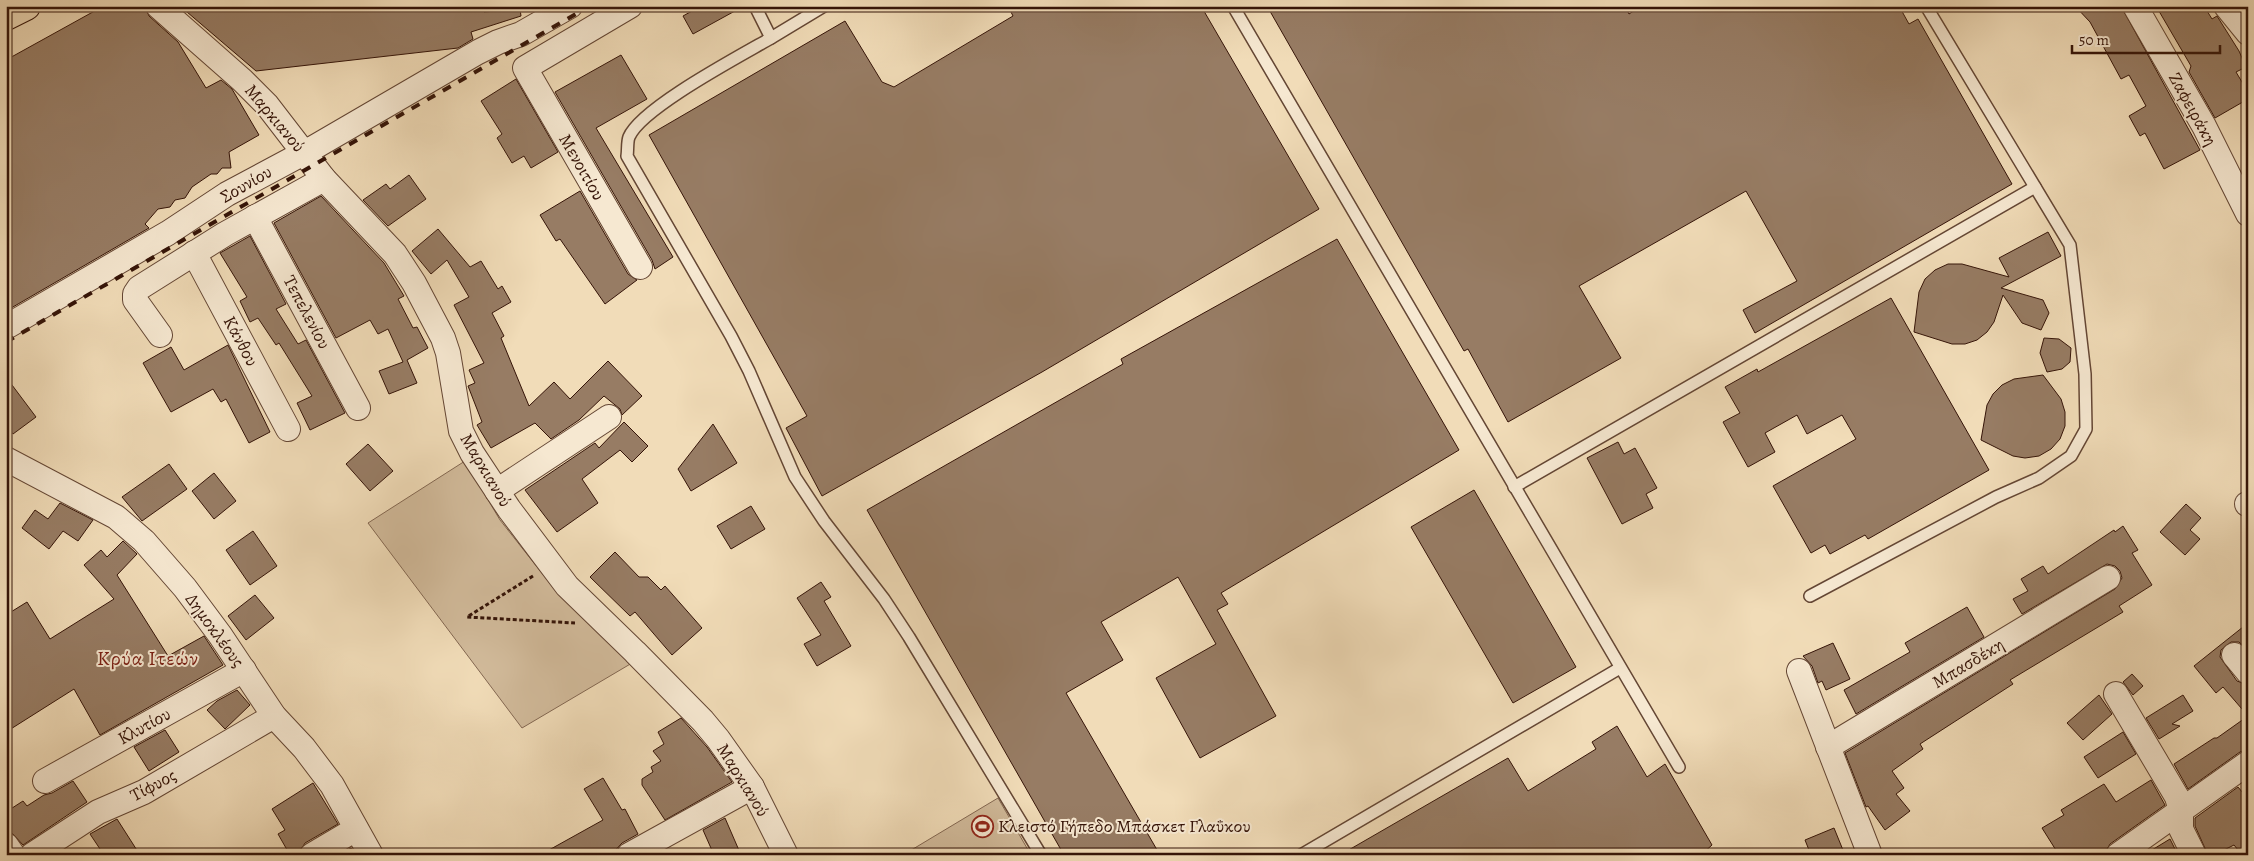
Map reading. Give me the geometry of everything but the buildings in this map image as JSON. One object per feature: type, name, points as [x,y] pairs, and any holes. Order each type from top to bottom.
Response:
[{"type":"main road","points":[[6,16],[26,6]]},
{"type":"street","name":"Μαρκιανού","points":[[158,6],[242,80],[267,105],[324,179],[396,254],[426,305],[448,353],[461,431],[468,446],[497,492],[567,586],[704,721],[752,788],[786,855]]},
{"type":"street","name":"Σουνίου","points":[[6,327],[168,233],[235,189],[304,152],[478,52],[521,34],[570,6]]},
{"type":"street","name":"Μενοιτίου","points":[[630,6],[525,68],[640,267]]},
{"type":"street","name":"Ζαφειράκη","points":[[2135,6],[2204,126],[2248,214]]},
{"type":"street","points":[[2226,6],[2248,33]]},
{"type":"street","name":"Σουνίου","points":[[160,335],[135,300],[135,294],[139,288],[255,217],[324,179]]},
{"type":"street","name":"Τεπελενίου","points":[[255,217],[358,408]]},
{"type":"street","name":"Κάνθου","points":[[194,253],[288,429]]},
{"type":"street","points":[[497,492],[609,417]]},
{"type":"street","name":"Δημοκλέους","points":[[6,459],[116,517],[136,533],[185,588],[244,670],[274,716],[320,768],[340,796],[371,855]]},
{"type":"street","name":"Μπασδέκη","points":[[1828,747],[2108,578]]},
{"type":"street","name":"Κλυτίου","points":[[45,781],[244,670]]},
{"type":"street","points":[[1799,671],[1870,855]]},
{"type":"street","points":[[2116,694],[2168,779],[2181,811],[2181,829],[2194,855]]},
{"type":"street","name":"Τίφυος","points":[[32,855],[98,812],[144,792],[274,716]]},
{"type":"street","points":[[2118,855],[2181,811],[2244,773]]},
{"type":"street","points":[[637,853],[752,788]]},
{"type":"street","points":[[312,855],[356,829]]},
{"type":"street","points":[[6,845],[13,855]]},
{"type":"lane","points":[[755,6],[770,38]]},
{"type":"lane","points":[[824,6],[662,103],[628,137],[627,156],[749,370],[795,477],[824,521],[884,599],[909,636],[1041,855]]},
{"type":"lane","points":[[1233,6],[1679,767]]},
{"type":"lane","points":[[1810,596],[1911,541],[2039,478],[2071,456],[2086,429],[2085,374],[2072,251],[2065,234],[1926,6]]},
{"type":"lane","points":[[1514,487],[2035,187]]},
{"type":"lane","points":[[1301,855],[1620,668]]},
{"type":"path","points":[[550,565],[467,617],[608,626]]},
{"type":"shaded area","points":[[465,461],[500,520],[556,591],[632,663],[522,728],[368,523]]},
{"type":"shaded area","name":"Κλειστό Γήπεδο Μπάσκετ Γλαΰκου","points":[[998,798],[1031,855],[903,855]]},
{"type":"railway","points":[[6,342],[590,6]]},
{"type":"place","name":"Κλειστό Γήπεδο Μπάσκετ Γλαΰκου","points":[[982,826]]},
{"type":"district","name":"Κρύα Ιτεών","points":[[148,658]]}]
